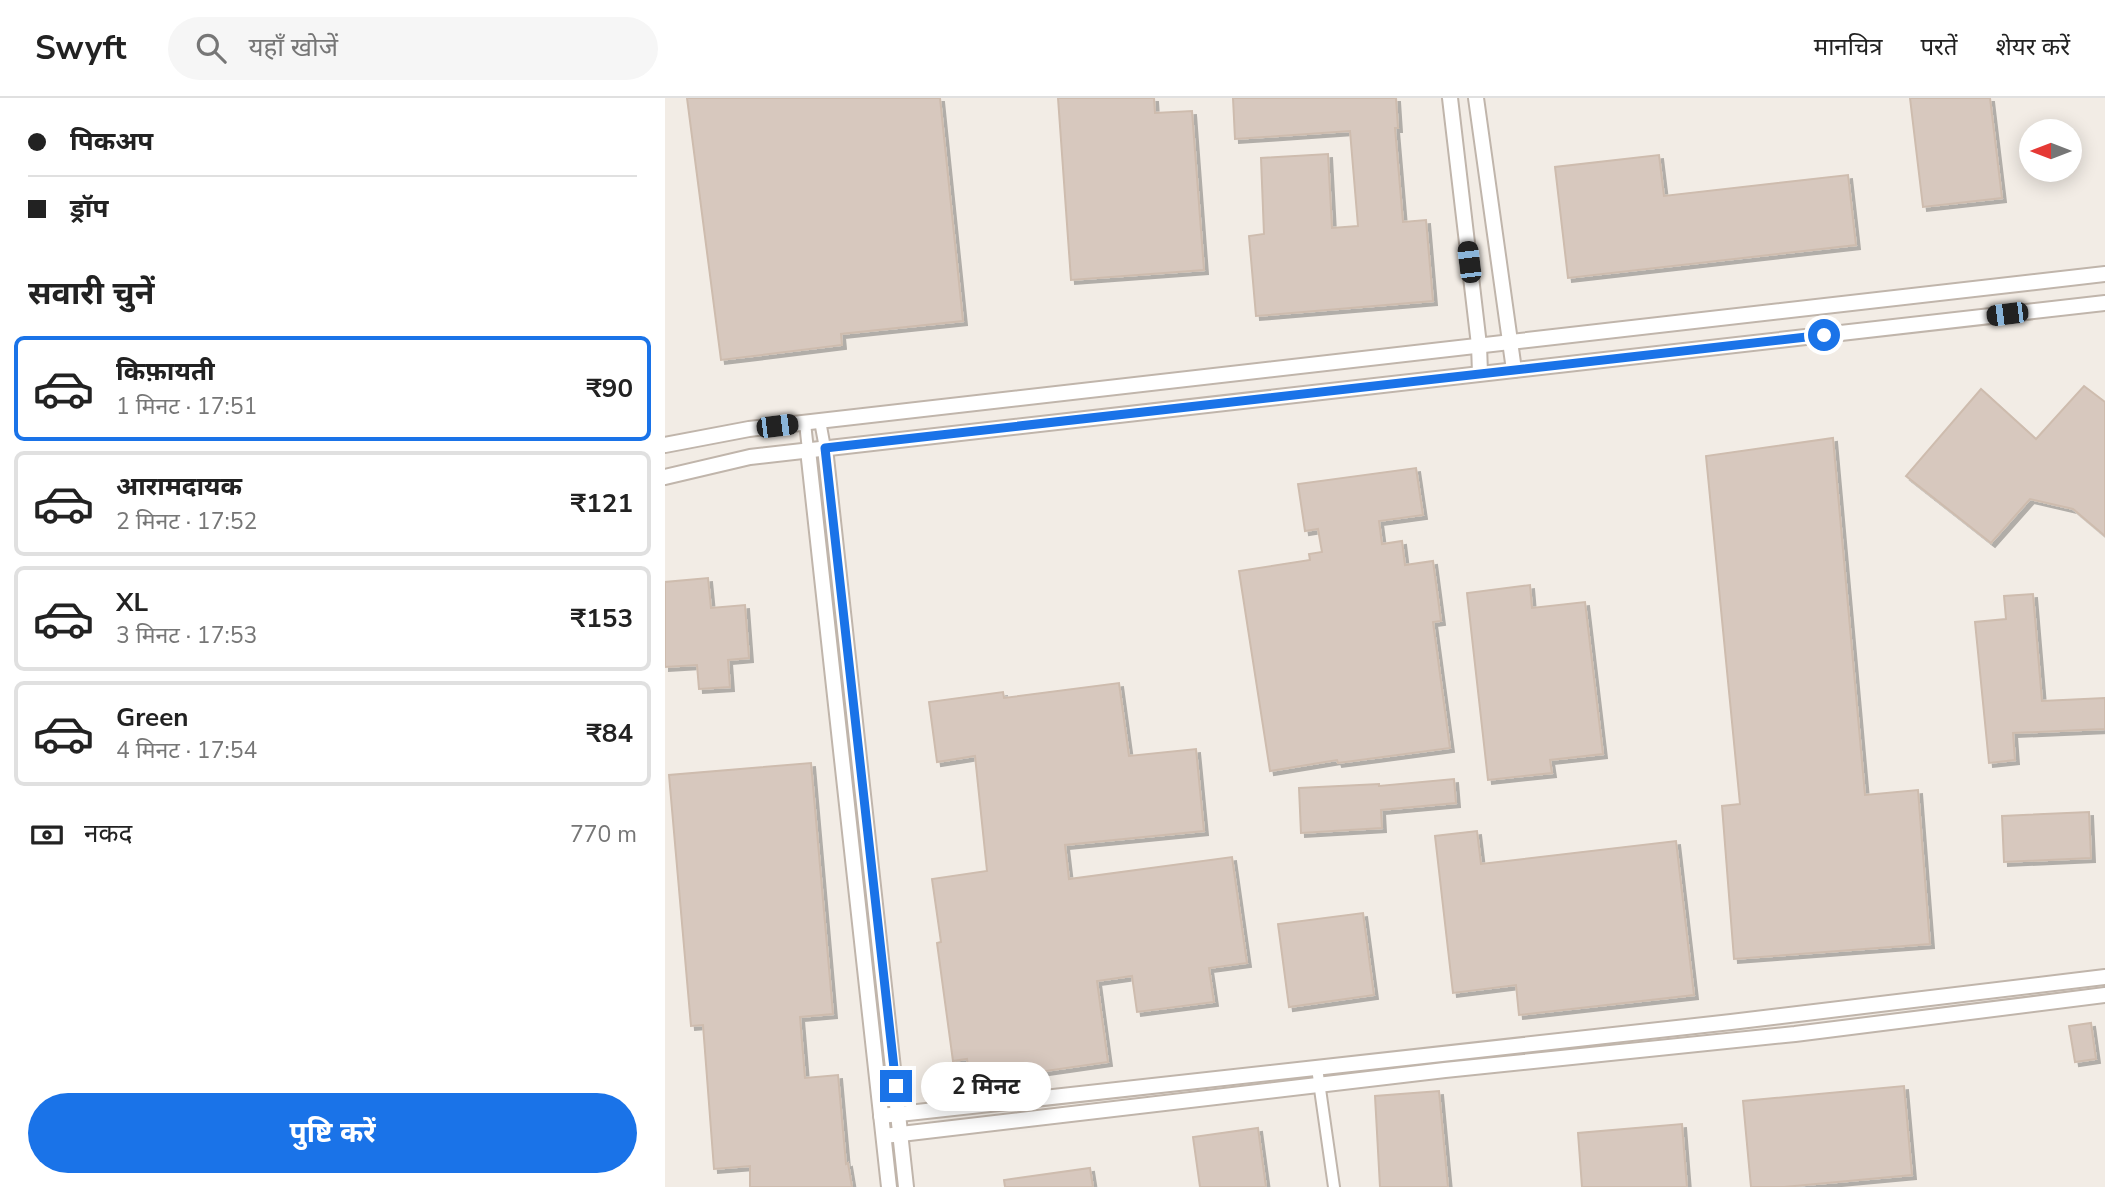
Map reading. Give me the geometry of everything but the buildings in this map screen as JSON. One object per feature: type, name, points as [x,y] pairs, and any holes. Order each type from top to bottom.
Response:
[{"type":"street","points":[[1450,98],[1480,373]]},
{"type":"street","points":[[1476,98],[1514,370]]},
{"type":"street","points":[[665,445],[749,429],[2105,274]]},
{"type":"street","points":[[665,477],[750,457],[2105,303]]},
{"type":"street","points":[[820,421],[906,1187]]},
{"type":"street","points":[[804,423],[890,1187]]},
{"type":"street","points":[[881,1116],[1731,1023],[2105,978]]},
{"type":"street","points":[[884,1136],[1319,1084],[1795,1034],[2105,995]]},
{"type":"street","points":[[1317,1068],[1334,1187]]},
{"type":"route","points":[[896,1086],[825,448],[1824,335]]}]
